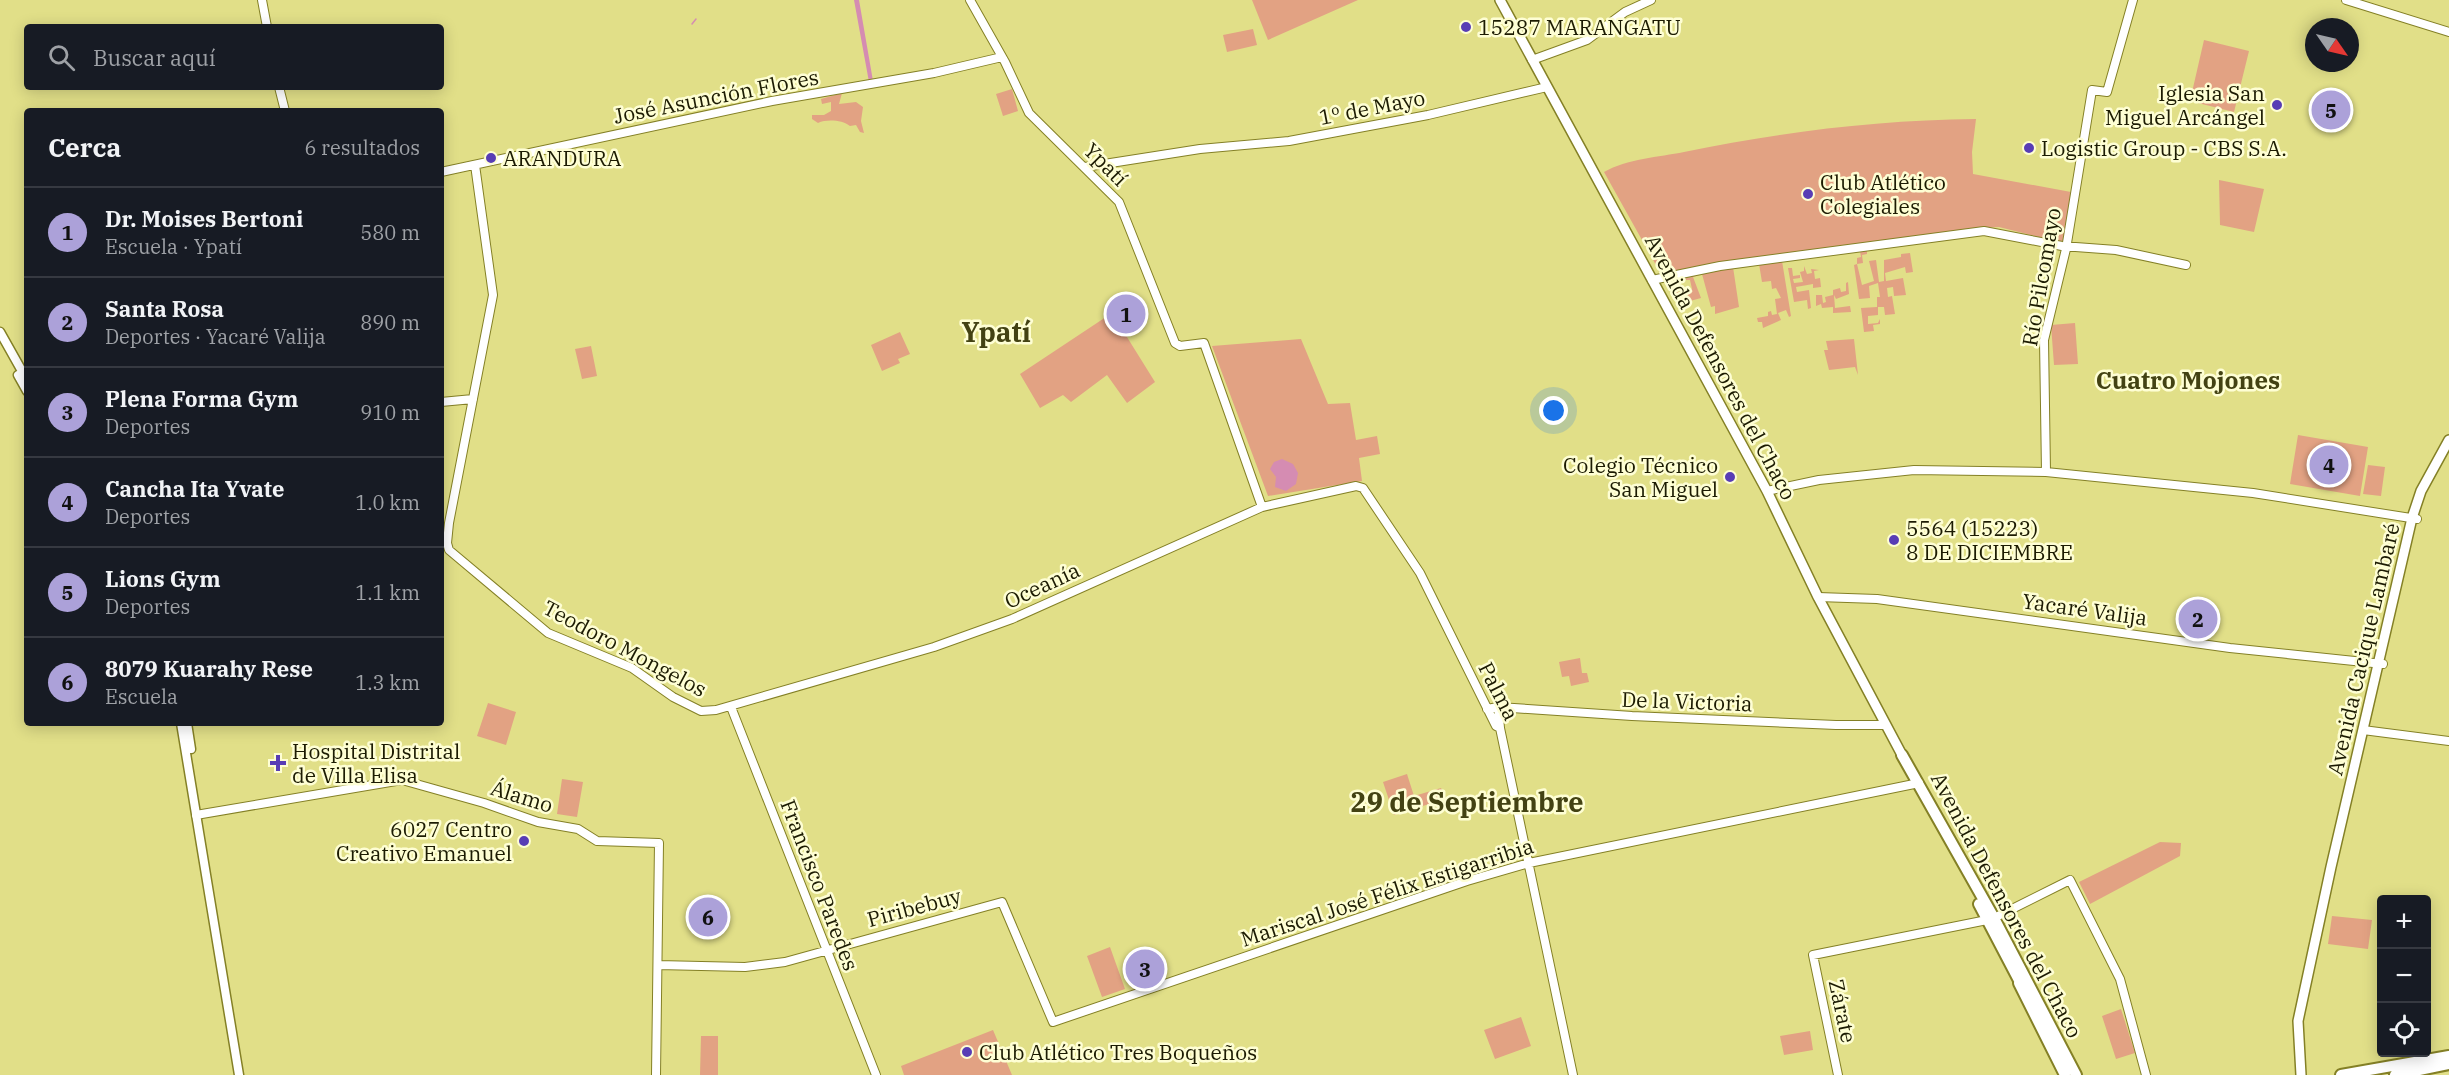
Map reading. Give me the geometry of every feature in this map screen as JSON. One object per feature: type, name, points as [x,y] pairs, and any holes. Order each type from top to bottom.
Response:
[{"type":"highway","name":"Avenida Defensores del Chaco","points":[[1902,755],[2025,984],[2078,1074]]},
{"type":"highway","points":[[2018,971],[2037,992],[2078,1074]]},
{"type":"highway","points":[[2018,971],[2028,1004],[2065,1075]]},
{"type":"highway","points":[[2342,1075],[2449,1056]]},
{"type":"highway","points":[[2395,1075],[2449,1064]]},
{"type":"main road","name":"Avenida Defensores del Chaco","points":[[1500,0],[1767,491],[1818,597],[1902,755]]},
{"type":"main road","points":[[0,332],[24,375]]},
{"type":"main road","points":[[0,344],[24,386]]},
{"type":"main road","name":"Avenida Cacique Lambaré","points":[[2301,1075],[2298,1021],[2414,518],[2424,485],[2449,440]]},
{"type":"main road","name":"Avenida Cacique Lambaré","points":[[2414,518],[2449,448]]},
{"type":"main road","points":[[182,726],[199,814]]},
{"type":"main road","points":[[187,726],[199,814],[236,1040],[244,1075]]},
{"type":"main road","points":[[236,1040],[239,1075]]},
{"type":"street","points":[[262,0],[266,24]]},
{"type":"street","name":"Ypatí","points":[[970,0],[1029,113],[1119,202],[1175,343],[1180,346],[1204,343],[1262,507]]},
{"type":"street","points":[[1532,60],[1587,40],[1625,12],[1650,0]]},
{"type":"street","name":"Río Pilcomayo","points":[[2046,472],[2044,340],[2066,245],[2092,90],[2108,92],[2133,0]]},
{"type":"street","points":[[2346,0],[2449,32]]},
{"type":"street","name":"José Asunción Flores","points":[[444,171],[772,101],[873,86],[1000,57]]},
{"type":"street","name":"1º de Mayo","points":[[1084,167],[1200,148],[1289,141],[1428,115],[1547,87]]},
{"type":"street","points":[[280,90],[284,108]]},
{"type":"street","name":"Teodoro Mongelos","points":[[475,165],[493,295],[449,523],[447,543],[449,550],[548,633],[632,668],[673,697],[701,711],[731,707]]},
{"type":"street","points":[[1652,280],[1728,265],[1984,231],[2066,245],[2116,250],[2186,265]]},
{"type":"street","points":[[444,402],[473,399]]},
{"type":"street","points":[[1767,491],[1819,480],[1914,470],[2046,472],[2253,493],[2414,518]]},
{"type":"street","name":"Oceanía","points":[[731,707],[900,658],[1002,623],[1262,507],[1356,486],[1363,488]]},
{"type":"street","name":"Palma","points":[[1363,488],[1420,573],[1487,709],[1500,728],[1572,1075]]},
{"type":"street","name":"Yacaré Valija","points":[[1818,597],[1877,599],[2230,648],[2380,664]]},
{"type":"street","points":[[1498,706],[1500,728]]},
{"type":"street","name":"De la Victoria","points":[[1487,709],[1498,706],[1621,716],[1885,725]]},
{"type":"street","name":"Francisco Paredes","points":[[731,707],[876,1075]]},
{"type":"street","points":[[2365,730],[2449,741]]},
{"type":"street","name":"Álamo","points":[[199,814],[402,780],[484,803],[538,822],[578,829],[597,841],[659,843],[658,965]]},
{"type":"street","name":"Mariscal José Félix Estigarribia","points":[[1002,902],[1053,1022],[1457,884],[1529,863],[1917,784]]},
{"type":"street","points":[[1991,919],[2070,880],[2120,979],[2146,1075]]},
{"type":"street","name":"Piribebuy","points":[[658,965],[746,968],[785,962],[1002,902]]},
{"type":"street","name":"Zárate","points":[[1838,1075],[1813,956],[1991,919]]},
{"type":"street","points":[[656,1075],[658,965]]},
{"type":"shaded area","points":[[854,0],[859,0],[873,81],[869,82]]},
{"type":"shaded area","points":[[1252,0],[1358,0],[1268,40]]},
{"type":"shaded area","points":[[1253,29],[1257,45],[1227,52],[1223,35]]},
{"type":"shaded area","points":[[2204,40],[2249,51],[2234,112],[2190,101]]},
{"type":"shaded area","points":[[1012,89],[1018,111],[1003,116],[996,94]]},
{"type":"shaded area","points":[[842,93],[839,104],[856,102],[863,107],[861,121],[864,133],[860,132],[856,125],[850,126],[834,121],[818,123],[812,119],[812,115],[824,115],[831,111],[831,102],[822,104],[821,99]]},
{"type":"shaded area","name":"Club Atlético Colegiales","points":[[1976,119],[1972,152],[1973,174],[2071,192],[2063,243],[1999,227],[1979,228],[1661,274],[1604,172],[1643,159],[1793,133],[1902,122]]},
{"type":"shaded area","points":[[2219,180],[2264,189],[2254,232],[2220,225]]},
{"type":"shaded area","points":[[1867,250],[1867,254],[1862,255],[1863,263],[1857,264],[1857,258],[1861,257],[1860,251]]},
{"type":"shaded area","points":[[1910,253],[1913,272],[1906,273],[1905,267],[1885,273],[1886,281],[1903,278],[1906,295],[1894,296],[1893,287],[1887,288],[1888,297],[1892,296],[1895,314],[1885,315],[1884,307],[1878,307],[1878,315],[1868,316],[1868,324],[1878,323],[1880,319],[1880,324],[1873,325],[1874,331],[1864,332],[1861,308],[1877,307],[1877,297],[1880,297],[1878,283],[1869,286],[1870,298],[1859,299],[1854,265],[1857,264],[1862,285],[1874,281],[1869,261],[1876,260],[1879,282],[1884,281],[1884,260]]},
{"type":"shaded area","points":[[1782,261],[1791,316],[1789,317],[1786,310],[1778,313],[1781,320],[1763,328],[1762,322],[1758,322],[1757,318],[1768,316],[1768,312],[1771,311],[1772,315],[1777,314],[1775,299],[1781,298],[1776,288],[1772,289],[1771,281],[1762,282],[1759,264]]},
{"type":"shaded area","points":[[1804,266],[1807,274],[1812,273],[1811,269],[1819,270],[1814,271],[1815,279],[1820,278],[1821,287],[1813,288],[1813,284],[1796,287],[1797,292],[1809,290],[1811,308],[1808,309],[1807,300],[1794,302],[1788,268],[1792,268],[1793,276],[1800,275],[1800,278],[1793,279],[1794,283],[1803,282],[1800,272],[1804,271]]},
{"type":"shaded area","points":[[1733,267],[1739,307],[1715,314],[1715,306],[1711,307],[1702,274],[1693,277],[1701,298],[1690,301],[1687,292],[1675,297],[1672,290],[1677,289],[1678,292],[1692,289],[1690,280],[1686,280],[1685,276]]},
{"type":"shaded area","points":[[1848,282],[1849,294],[1836,299],[1834,295],[1835,308],[1850,306],[1851,312],[1833,313],[1833,307],[1822,308],[1821,304],[1816,306],[1816,295],[1822,295],[1823,303],[1826,302],[1825,297],[1833,295],[1833,290],[1840,288],[1841,292],[1846,291]]},
{"type":"shaded area","points":[[1112,313],[1155,382],[1127,403],[1107,375],[1071,402],[1063,395],[1040,408],[1020,374]]},
{"type":"shaded area","points":[[2075,323],[2078,364],[2054,365],[2051,325]]},
{"type":"shaded area","points":[[900,332],[910,354],[898,359],[900,363],[882,371],[871,345]]},
{"type":"shaded area","points":[[1301,339],[1328,404],[1350,403],[1356,440],[1377,436],[1380,454],[1359,458],[1362,481],[1268,496],[1212,346]]},
{"type":"shaded area","points":[[1854,339],[1858,375],[1855,367],[1829,370],[1824,350],[1828,350],[1826,341]]},
{"type":"shaded area","points":[[591,346],[597,376],[582,379],[575,349]]},
{"type":"shaded area","points":[[2298,435],[2368,447],[2360,496],[2290,484]]},
{"type":"shaded area","points":[[1282,459],[1293,464],[1298,473],[1296,484],[1286,491],[1275,487],[1276,477],[1270,469],[1274,462]]},
{"type":"shaded area","points":[[2368,465],[2385,467],[2381,496],[2363,494]]},
{"type":"shaded area","points":[[1580,658],[1582,673],[1587,673],[1589,682],[1571,686],[1569,676],[1562,677],[1559,662]]},
{"type":"shaded area","points":[[488,703],[516,712],[506,745],[477,736]]},
{"type":"shaded area","points":[[1407,774],[1414,796],[1441,788],[1445,799],[1394,815],[1383,782]]},
{"type":"shaded area","points":[[562,779],[583,782],[577,817],[557,814]]},
{"type":"shaded area","points":[[2160,842],[2181,843],[2180,856],[2090,904],[2079,882]]},
{"type":"shaded area","points":[[2332,916],[2372,920],[2368,949],[2328,944]]},
{"type":"shaded area","points":[[1110,947],[1125,989],[1102,997],[1087,956]]},
{"type":"shaded area","points":[[2121,1009],[2135,1053],[2116,1059],[2102,1016]]},
{"type":"shaded area","points":[[1521,1017],[1531,1046],[1495,1059],[1484,1030]]},
{"type":"shaded area","points":[[993,1030],[1012,1075],[904,1075],[901,1066]]},
{"type":"shaded area","points":[[1810,1031],[1813,1050],[1784,1055],[1780,1036]]},
{"type":"shaded area","points":[[701,1036],[718,1036],[718,1075],[700,1075]]},
{"type":"waterway","points":[[692,24],[696,19]]},
{"type":"place","name":"15287 MARANGATU","points":[[1466,27]]},
{"type":"place","name":"Iglesia San Miguel Arcángel","points":[[2277,105]]},
{"type":"place","name":"Lions Gym","points":[[2331,110]]},
{"type":"place","name":"Logistic Group - CBS S.A.","points":[[2029,148]]},
{"type":"place","name":"ARANDURA","points":[[491,158]]},
{"type":"place","name":"Club Atlético Colegiales","points":[[1808,194]]},
{"type":"place","name":"Dr. Moises Bertoni","points":[[1126,314]]},
{"type":"place","name":"Cancha Ita Yvate","points":[[2329,465]]},
{"type":"place","name":"Colegio Técnico San Miguel","points":[[1730,477]]},
{"type":"place","name":"5564 (15223) 8 DE DICIEMBRE","points":[[1894,540]]},
{"type":"place","name":"Santa Rosa","points":[[2198,619]]},
{"type":"place","name":"Hospital Distrital de Villa Elisa","points":[[278,763]]},
{"type":"place","name":"6027 Centro Creativo Emanuel","points":[[524,841]]},
{"type":"place","name":"8079 Kuarahy Rese","points":[[708,917]]},
{"type":"place","name":"Plena Forma Gym","points":[[1145,969]]},
{"type":"place","name":"Club Atlético Tres Boqueños","points":[[967,1052]]},
{"type":"district","name":"Ypatí","points":[[996,331]]},
{"type":"district","name":"Cuatro Mojones","points":[[2188,380]]},
{"type":"district","name":"29 de Septiembre","points":[[1467,801]]}]
